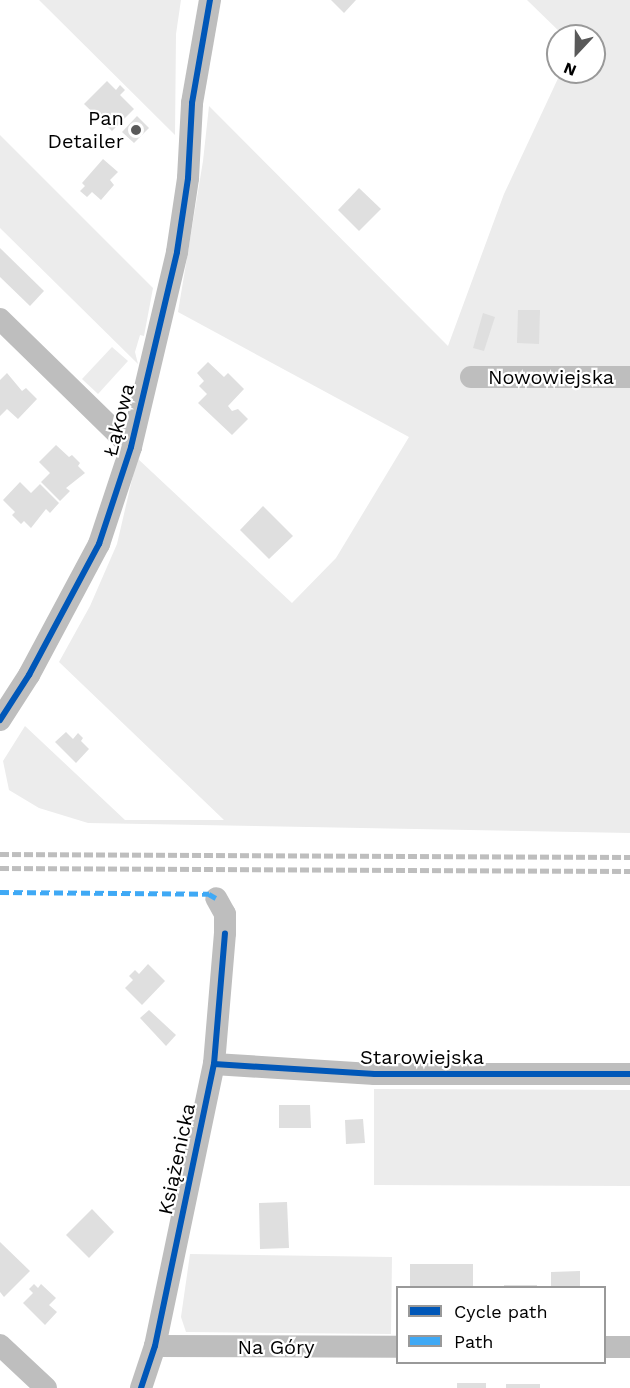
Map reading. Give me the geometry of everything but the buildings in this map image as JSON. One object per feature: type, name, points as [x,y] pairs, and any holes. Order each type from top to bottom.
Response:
[{"type":"street","name":"Łąkowa","points":[[0,719],[29,675],[99,544],[131,447],[177,252],[188,178],[192,103],[210,0]]},
{"type":"street","points":[[0,319],[131,447]]},
{"type":"street","name":"Nowowiejska","points":[[471,376],[630,377]]},
{"type":"street","name":"Książenicka","points":[[141,1388],[155,1346],[214,1064],[225,933],[225,914],[216,898]]},
{"type":"street","name":"Starowiejska","points":[[214,1064],[375,1074],[630,1074]]},
{"type":"street","points":[[0,1345],[46,1388]]},
{"type":"street","name":"Na Góry","points":[[155,1346],[396,1347]]},
{"type":"street","points":[[606,1347],[630,1347]]},
{"type":"shaded area","points":[[39,0],[181,0],[176,34],[175,135]]},
{"type":"shaded area","points":[[527,0],[630,0],[630,833],[88,823],[39,808],[9,790],[3,761],[25,726],[125,820],[224,820],[59,662],[90,606],[117,544],[137,458],[292,603],[336,558],[409,437],[178,312],[203,161],[209,106],[448,346],[504,194],[555,84],[606,84],[606,24],[552,24]]},
{"type":"shaded area","points":[[0,135],[153,288],[144,336],[140,335],[135,352],[138,364],[0,228]]},
{"type":"shaded area","points":[[112,347],[128,361],[98,394],[82,379]]},
{"type":"shaded area","points":[[374,1089],[630,1090],[630,1186],[374,1185]]},
{"type":"shaded area","points":[[190,1254],[392,1257],[391,1334],[186,1332],[181,1317]]},
{"type":"railway","points":[[0,854],[630,857]]},
{"type":"railway","points":[[0,868],[630,871]]},
{"type":"marked path","points":[[0,892],[209,894],[216,898]]},
{"type":"cycle path","points":[[0,720],[29,675],[99,544],[131,447],[177,252],[188,178],[192,103],[210,0]]},
{"type":"cycle path","points":[[141,1388],[155,1346],[214,1064],[225,933]]},
{"type":"cycle path","points":[[214,1064],[375,1074],[630,1074]]},
{"type":"place","name":"Pan Detailer","points":[[136,130]]}]
